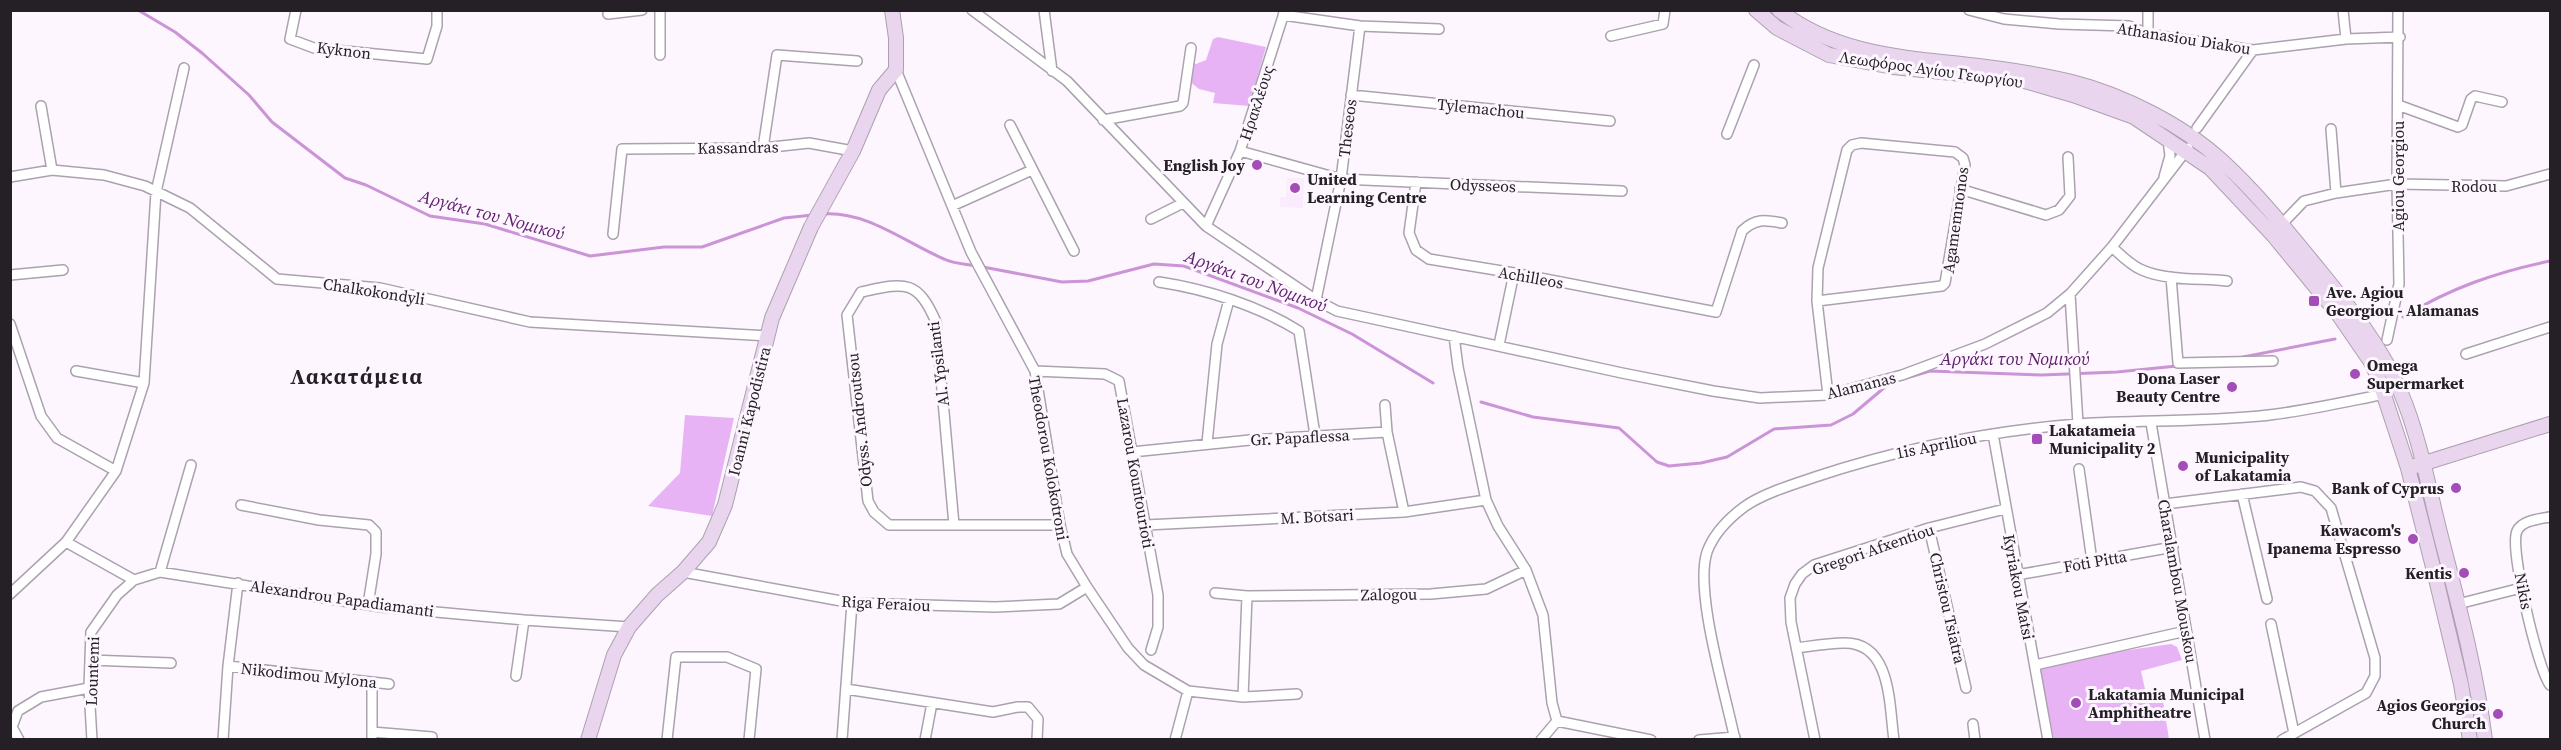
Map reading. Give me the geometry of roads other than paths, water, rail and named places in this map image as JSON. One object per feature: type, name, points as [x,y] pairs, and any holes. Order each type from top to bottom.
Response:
[{"type":"main road","name":"Theodorou Kolokotroni","points":[[892,10],[896,38],[896,70]]},
{"type":"main road","name":"Λεωφόρος Αγίου Γεωργίου","points":[[1756,10],[1777,28],[1829,55],[1893,67],[2021,80],[2073,95],[2134,117],[2210,168],[2277,229],[2371,362],[2385,394],[2408,468],[2450,635],[2470,740]]},
{"type":"main road","name":"Λεωφόρος Αγίου Γεωργίου","points":[[1779,10],[1810,32],[1835,43],[1898,58],[2023,71],[2076,83],[2137,105],[2194,133],[2221,160],[2277,229],[2349,308],[2383,354],[2402,394],[2423,464],[2458,604],[2475,679],[2485,740]]},
{"type":"main road","name":"Ioanni Kapodistira","points":[[588,740],[614,655],[629,627],[657,595],[683,572],[710,542],[725,505],[772,318],[811,227],[853,151],[879,90],[896,70]]},
{"type":"main road","points":[[2408,468],[2550,424]]},
{"type":"street","name":"Kyknon","points":[[296,10],[290,39],[314,48],[427,59],[437,26],[437,10]]},
{"type":"street","points":[[608,14],[642,10]]},
{"type":"street","points":[[660,10],[660,55]]},
{"type":"street","name":"Alamanas","points":[[972,10],[1067,81],[1206,226],[1316,300],[1337,311],[1622,373],[1760,398],[1828,395],[1902,375],[1985,344],[2047,313],[2070,294],[2112,247],[2163,179],[2188,152]]},
{"type":"street","points":[[1044,10],[1052,71]]},
{"type":"street","points":[[1611,36],[1662,24],[1665,10]]},
{"type":"street","name":"Athanasiou Diakou","points":[[1969,10],[2059,24],[2129,26],[2148,34],[2253,50],[2346,39],[2400,37]]},
{"type":"street","points":[[2148,10],[2148,34]]},
{"type":"street","points":[[2343,10],[2346,39]]},
{"type":"street","name":"Agiou Georgiou","points":[[2387,340],[2399,284],[2397,184],[2401,11]]},
{"type":"street","points":[[1284,13],[1360,26],[1438,30]]},
{"type":"street","name":"Ηρακλέους","points":[[1206,226],[1240,151],[1284,13]]},
{"type":"street","name":"Theseos","points":[[1316,300],[1341,179],[1360,26]]},
{"type":"street","points":[[1103,120],[1180,106],[1183,103],[1191,48]]},
{"type":"street","points":[[2188,152],[2194,133],[2253,50]]},
{"type":"street","points":[[763,148],[777,55],[857,61]]},
{"type":"street","points":[[1727,134],[1755,65]]},
{"type":"street","points":[[10,594],[66,542],[116,471],[144,383],[156,192],[184,68]]},
{"type":"street","name":"Theodorou Kolokotroni","points":[[896,70],[971,252],[1035,371],[1060,525],[1067,554],[1128,648],[1144,665],[1188,691]]},
{"type":"street","name":"Tylemachou","points":[[1351,95],[1610,121]]},
{"type":"street","points":[[2398,105],[2458,127],[2462,125],[2471,99],[2475,96],[2502,102]]},
{"type":"street","points":[[41,106],[52,170]]},
{"type":"street","points":[[1010,125],[1074,251]]},
{"type":"street","points":[[2331,129],[2336,193]]},
{"type":"street","name":"Alamanas","points":[[2163,179],[2170,156],[2168,140]]},
{"type":"street","name":"Kassandras","points":[[613,234],[622,149],[763,148],[809,143],[853,151]]},
{"type":"street","name":"Agamemnonos","points":[[1817,301],[1942,286],[1945,283],[1965,165],[1963,158],[1954,152],[1861,143],[1852,145],[1847,150],[1818,268],[1817,301],[1828,395]]},
{"type":"street","name":"Odysseos","points":[[1240,151],[1341,179],[1622,191]]},
{"type":"street","points":[[1960,189],[2046,215],[2058,210],[2070,196],[2068,157]]},
{"type":"street","name":"Chalkokondyli","points":[[10,177],[52,170],[104,176],[145,186],[190,208],[277,279],[380,288],[531,322],[768,336]]},
{"type":"street","points":[[952,206],[1032,170]]},
{"type":"street","name":"Rodou","points":[[2277,229],[2304,201],[2336,193],[2397,184],[2506,186],[2550,174]]},
{"type":"street","name":"Achilleos","points":[[1416,182],[1409,233],[1416,250],[1429,260],[1514,273],[1716,312],[1742,231],[1752,222],[1763,220],[1782,223]]},
{"type":"street","points":[[1150,219],[1183,203]]},
{"type":"street","points":[[2112,247],[2143,271],[2171,277],[2227,281]]},
{"type":"street","points":[[10,275],[63,270]]},
{"type":"street","points":[[1499,345],[1514,273]]},
{"type":"street","points":[[2171,277],[2178,363],[2273,361]]},
{"type":"street","points":[[1159,282],[1184,286],[1229,300],[1277,317],[1299,331],[1315,435]]},
{"type":"street","name":"Al. Ypsilanti","points":[[847,315],[861,292],[892,286],[913,288],[927,301],[936,322],[954,525]]},
{"type":"street","points":[[2070,294],[2078,424]]},
{"type":"street","points":[[1207,443],[1217,344],[1229,300]]},
{"type":"street","name":"Odyss. Androutsou","points":[[847,315],[868,501],[874,512],[889,525],[1060,525]]},
{"type":"street","points":[[11,325],[41,416],[57,438],[116,471]]},
{"type":"street","points":[[2466,354],[2550,327]]},
{"type":"street","points":[[1454,336],[1458,367],[1486,500],[1498,526],[1526,570],[1543,615],[1552,703],[1557,721]]},
{"type":"street","points":[[76,371],[144,383]]},
{"type":"street","name":"Lazarou Kountourioti","points":[[1035,371],[1105,374],[1119,381],[1158,594],[1158,627],[1151,650]]},
{"type":"street","name":"1is Apriliou","points":[[1735,738],[1706,606],[1703,576],[1707,554],[1714,537],[1726,521],[1746,505],[1798,483],[1842,468],[1902,451],[1993,434],[2078,424],[2151,423],[2260,416],[2385,394]]},
{"type":"street","points":[[1385,405],[1387,432],[1404,512]]},
{"type":"street","name":"Charalambou Mouskou","points":[[2151,423],[2205,740]]},
{"type":"street","name":"Gr. Papaflessa","points":[[1132,452],[1207,443],[1387,432]]},
{"type":"street","name":"Kyriakou Matsi","points":[[1993,434],[2048,740]]},
{"type":"street","points":[[160,572],[191,465]]},
{"type":"street","points":[[2079,469],[2092,561]]},
{"type":"street","points":[[2165,504],[2301,487],[2315,491],[2323,497],[2336,521],[2375,658],[2376,676],[2366,693],[2282,740]]},
{"type":"street","points":[[2242,494],[2267,599]]},
{"type":"street","name":"M. Botsari","points":[[1146,525],[1404,512],[1486,500]]},
{"type":"street","points":[[241,505],[319,520],[369,525],[376,532],[376,554],[368,604]]},
{"type":"street","name":"Gregori Afxentiou","points":[[1815,740],[1791,622],[1790,598],[1802,574],[1814,565],[1929,528],[2005,509]]},
{"type":"street","name":"Nikis","points":[[2550,517],[2528,522],[2516,532],[2522,588],[2540,666],[2550,685]]},
{"type":"street","name":"Christou Tsiatra","points":[[1929,528],[1966,688]]},
{"type":"street","points":[[66,542],[134,580]]},
{"type":"street","name":"Foti Pitta","points":[[2017,574],[2173,547]]},
{"type":"street","name":"Zalogou","points":[[1215,593],[1247,596],[1431,594],[1486,589],[1526,570]]},
{"type":"street","name":"Alexandrou Papadiamanti","points":[[134,580],[160,572],[368,604],[524,620],[629,627]]},
{"type":"street","name":"Riga Feraiou","points":[[683,572],[852,603],[995,607],[1059,604],[1087,587]]},
{"type":"street","name":"Lountemi","points":[[92,740],[89,688],[91,632],[117,595],[134,580]]},
{"type":"street","name":"Nikodimou Mylona","points":[[223,740],[228,666],[238,583]]},
{"type":"street","points":[[2458,604],[2522,588]]},
{"type":"street","points":[[1243,697],[1247,596]]},
{"type":"street","points":[[842,740],[852,603]]},
{"type":"street","points":[[516,676],[524,620]]},
{"type":"street","points":[[2271,624],[2294,733]]},
{"type":"street","points":[[2035,665],[2186,631]]},
{"type":"street","points":[[1797,648],[1846,642],[1862,647],[1876,656],[1883,670],[1894,740]]},
{"type":"street","points":[[667,740],[676,657],[727,657],[756,669],[749,740]]},
{"type":"street","points":[[90,660],[171,663]]},
{"type":"street","name":"Nikodimou Mylona","points":[[228,666],[389,684]]},
{"type":"street","points":[[372,683],[372,736],[432,737]]},
{"type":"street","points":[[19,740],[12,727],[18,711],[41,697],[89,688]]},
{"type":"street","points":[[846,689],[993,711],[1028,707],[1038,719],[1037,740]]},
{"type":"street","points":[[1175,740],[1188,691],[1243,697],[1297,694]]},
{"type":"street","points":[[926,740],[932,703]]},
{"type":"street","points":[[1541,740],[1557,721]]},
{"type":"street","points":[[1557,721],[1651,740]]},
{"type":"street","points":[[1972,724],[1975,740]]},
{"type":"street","points":[[1699,740],[1735,738]]},
{"type":"waterway","name":"Αργάκι του Νομικού","points":[[138,10],[175,32],[202,53],[249,95],[272,122],[345,178],[366,185],[430,216],[485,224],[590,256],[664,247],[702,247],[784,218],[813,215]]},
{"type":"waterway","name":"Αργάκι του Νομικού","points":[[822,214],[838,214],[870,222],[948,261],[976,266]]},
{"type":"waterway","name":"Αργάκι του Νομικού","points":[[2403,317],[2474,282],[2550,261]]},
{"type":"waterway","name":"Αργάκι του Νομικού","points":[[983,267],[1062,282],[1088,281],[1154,264],[1184,266],[1298,308],[1352,334],[1433,383]]},
{"type":"waterway","name":"Αργάκι του Νομικού","points":[[2243,357],[2335,339]]},
{"type":"waterway","name":"Αργάκι του Νομικού","points":[[1903,379],[1930,371],[2042,375],[2117,372],[2177,366]]},
{"type":"waterway","name":"Αργάκι του Νομικού","points":[[1481,402],[1533,417],[1619,428],[1657,462],[1669,466],[1701,463],[1727,457],[1774,429],[1831,425],[1853,414],[1891,382]]},
{"type":"place","name":"English Joy","points":[[1257,165]]},
{"type":"place","name":"United Learning Centre","points":[[1295,188]]},
{"type":"place","name":"Ave. Agiou Georgiou - Alamanas","points":[[2314,301]]},
{"type":"place","name":"Omega Supermarket","points":[[2355,374]]},
{"type":"place","name":"Dona Laser Beauty Centre","points":[[2232,387]]},
{"type":"place","name":"Lakatameia Municipality 2","points":[[2037,439]]},
{"type":"place","name":"Municipality of Lakatamia","points":[[2183,466]]},
{"type":"place","name":"Bank of Cyprus","points":[[2456,488]]},
{"type":"place","name":"Kawacom's Ipanema Espresso","points":[[2413,539]]},
{"type":"place","name":"Kentis","points":[[2464,573]]},
{"type":"place","name":"Lakatamia Municipal Amphitheatre","points":[[2076,703]]},
{"type":"place","name":"Agios Georgios Church","points":[[2498,714]]},
{"type":"district","name":"Λακατάμεια","points":[[357,376]]}]
